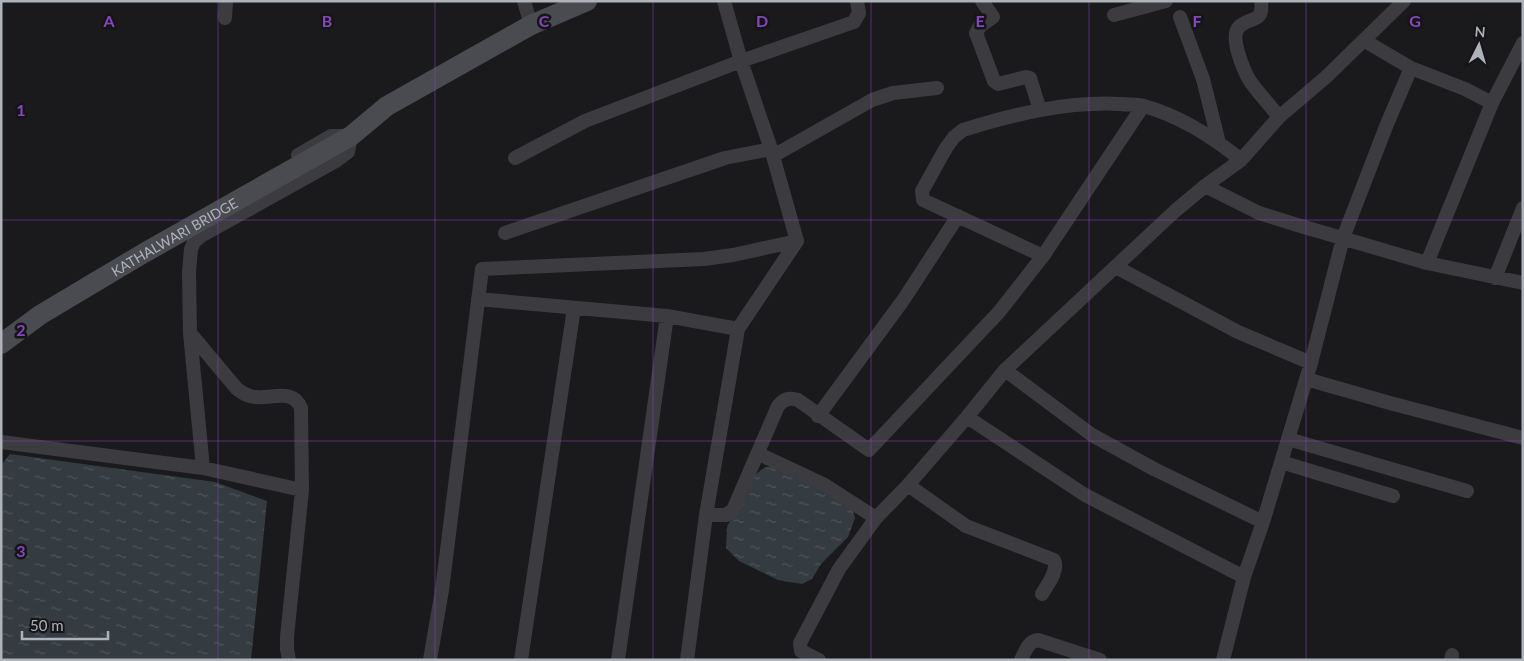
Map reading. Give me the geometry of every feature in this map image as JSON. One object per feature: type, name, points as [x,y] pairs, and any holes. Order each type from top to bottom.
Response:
[{"type":"main road","name":"KATHALWARI BRIDGE","points":[[1,344],[40,316],[144,253],[351,136],[387,106],[531,25],[587,1]]},
{"type":"street","points":[[225,18],[226,1]]},
{"type":"street","points":[[524,1],[531,25]]},
{"type":"street","points":[[724,1],[798,241]]},
{"type":"street","points":[[515,158],[585,122],[741,60],[854,22],[859,13],[857,1]]},
{"type":"street","points":[[982,1],[993,17],[980,26],[976,34],[994,81],[998,84],[1026,77],[1030,78],[1040,110]]},
{"type":"street","points":[[1114,15],[1166,1]]},
{"type":"street","points":[[1260,1],[1260,15],[1237,30],[1236,47],[1251,82],[1279,117]]},
{"type":"street","points":[[819,660],[801,651],[800,643],[839,569],[876,518],[967,418],[1005,370],[1175,211],[1240,160],[1279,117],[1365,41],[1404,1]]},
{"type":"street","points":[[1180,17],[1203,79],[1219,143]]},
{"type":"street","points":[[1365,41],[1411,68],[1465,89],[1492,103]]},
{"type":"street","points":[[1427,264],[1492,103],[1523,43]]},
{"type":"street","points":[[1223,660],[1244,577],[1263,522],[1311,363],[1343,238],[1411,68]]},
{"type":"street","points":[[505,233],[725,158],[772,152],[878,98],[893,93],[937,88]]},
{"type":"street","points":[[1043,256],[926,202],[922,198],[922,192],[954,136],[963,130],[993,120],[1040,110],[1106,103],[1143,106],[1182,122],[1219,143],[1240,160]]},
{"type":"street","points":[[706,515],[726,515],[733,510],[759,454],[778,406],[782,401],[792,398],[798,400],[818,416],[869,450],[999,312],[1043,256],[1143,106]]},
{"type":"street","points":[[1,334],[55,295],[322,141],[331,136],[351,136],[348,152],[336,161],[201,236],[194,242],[189,256],[190,333],[203,468]]},
{"type":"street","points":[[1205,186],[1259,213],[1427,264],[1523,284]]},
{"type":"street","points":[[1494,278],[1523,208]]},
{"type":"street","points":[[818,416],[904,299],[958,216]]},
{"type":"street","points":[[430,660],[442,590],[482,269],[704,259],[733,255],[798,241]]},
{"type":"street","points":[[687,660],[706,515],[738,329],[798,241]]},
{"type":"street","points":[[1116,267],[1238,332],[1311,363]]},
{"type":"street","points":[[478,299],[667,316],[738,329]]},
{"type":"street","points":[[521,660],[574,308]]},
{"type":"street","points":[[618,660],[667,316]]},
{"type":"street","points":[[190,333],[238,389],[246,395],[255,397],[287,396],[298,401],[301,408],[302,490],[286,649],[289,660]]},
{"type":"street","points":[[1005,370],[1092,435],[1263,522]]},
{"type":"street","points":[[1306,379],[1390,404],[1523,438]]},
{"type":"street","points":[[967,418],[1085,495],[1244,577]]},
{"type":"street","points":[[1288,439],[1467,491]]},
{"type":"street","points":[[1,442],[203,468],[302,490]]},
{"type":"street","points":[[759,454],[823,484],[876,518]]},
{"type":"street","points":[[1281,462],[1393,496]]},
{"type":"street","points":[[908,485],[966,526],[1054,560],[1056,563],[1054,572],[1042,594]]},
{"type":"street","points":[[1021,660],[1029,644],[1038,640],[1100,660]]},
{"type":"water","points":[[10,454],[215,482],[267,501],[251,660],[1,660],[1,465]]},
{"type":"water","points":[[765,467],[781,468],[852,507],[855,518],[848,537],[821,564],[812,579],[802,584],[778,580],[739,561],[726,548],[727,527],[747,485]]}]
